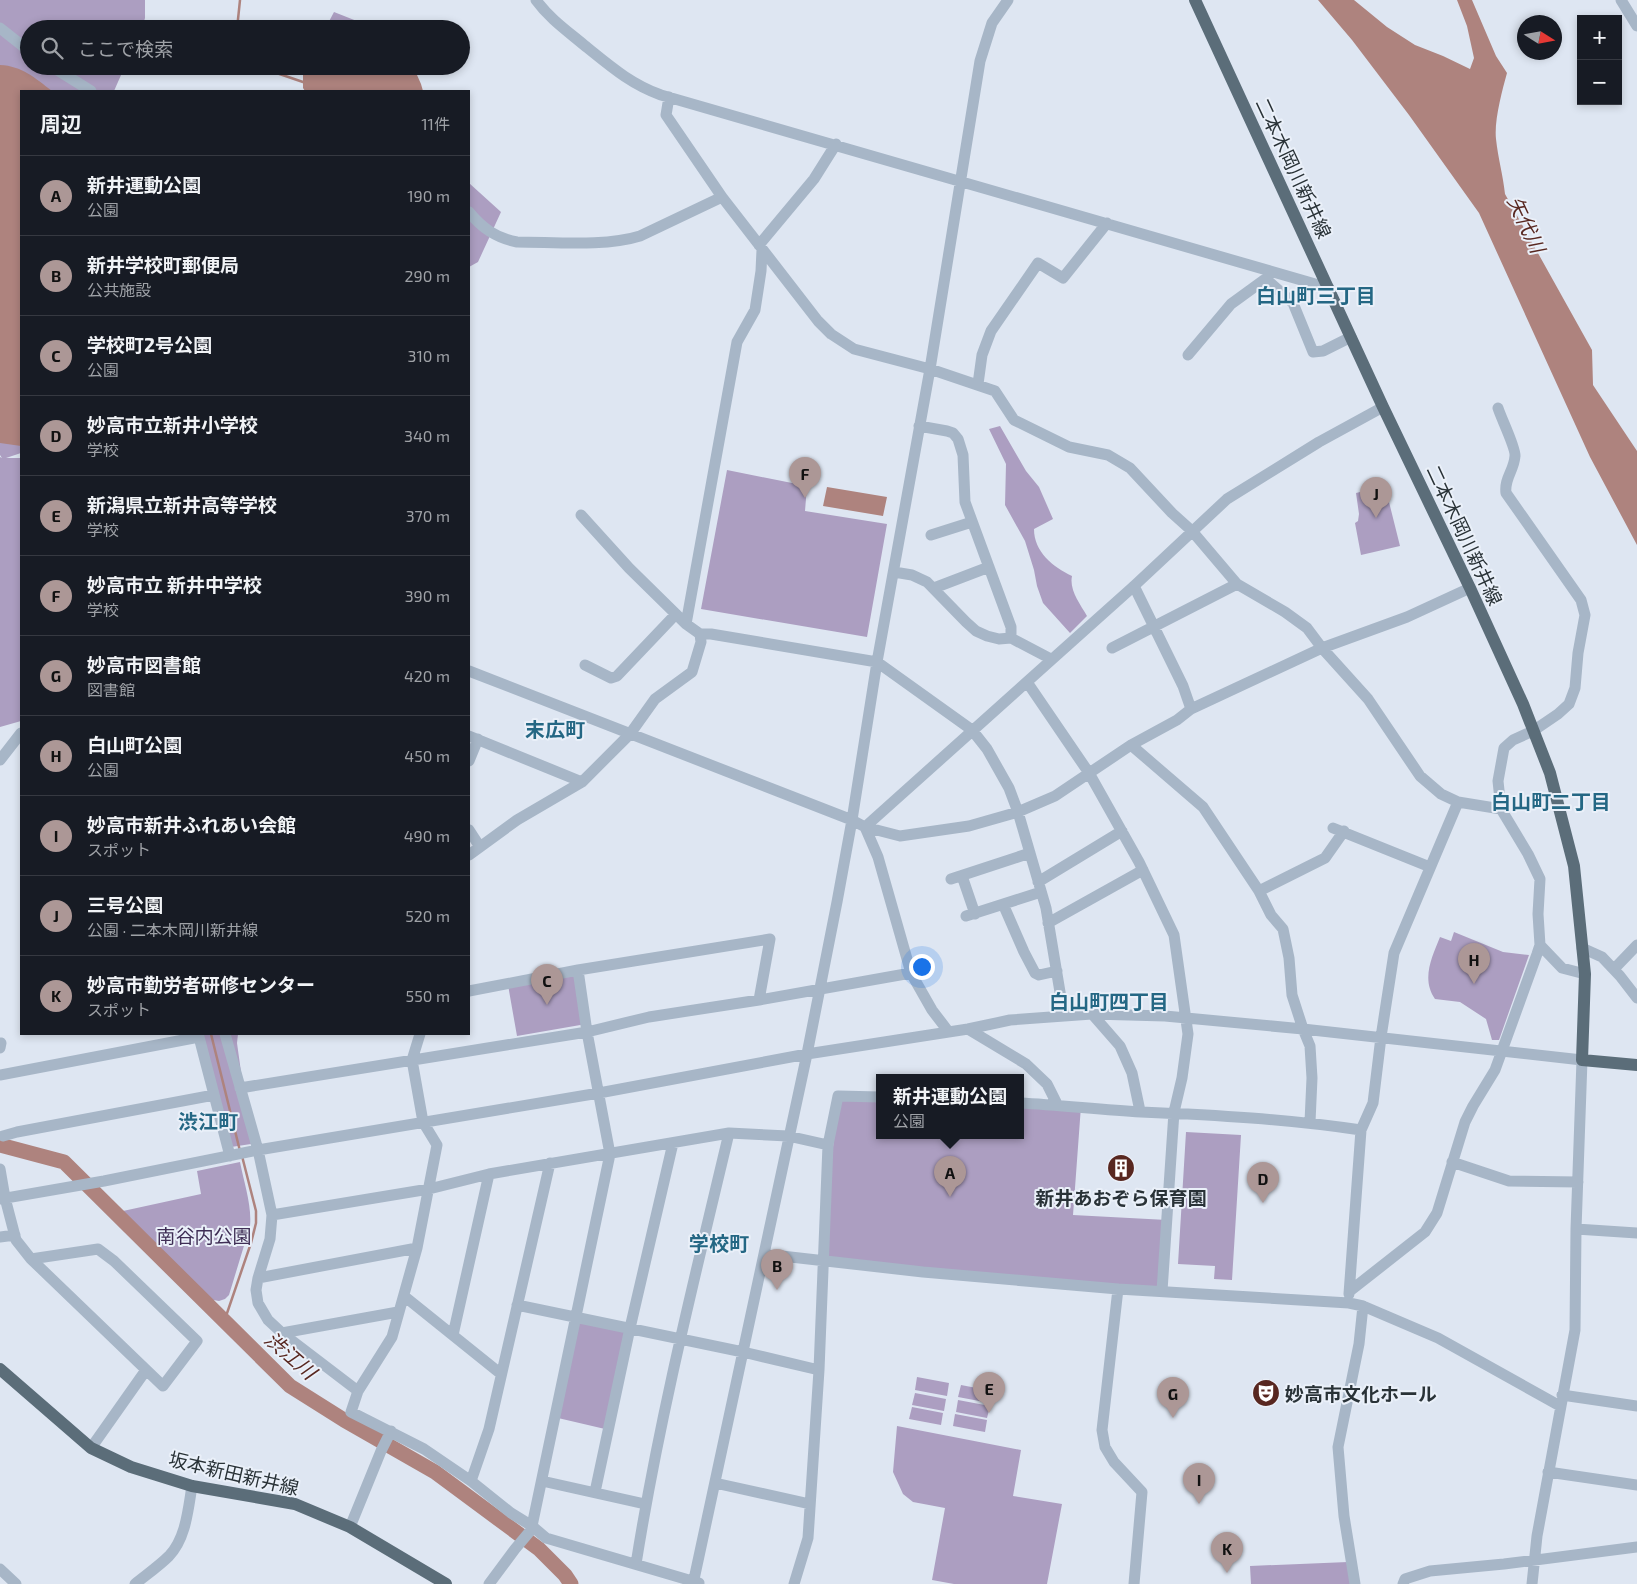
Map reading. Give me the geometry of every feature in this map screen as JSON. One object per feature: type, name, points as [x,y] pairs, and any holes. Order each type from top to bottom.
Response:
[{"type":"main road","name":"二本木岡川新井線","points":[[1196,0],[1383,407],[1470,588],[1534,731],[1550,773],[1574,866],[1585,974],[1582,1060]]},
{"type":"main road","points":[[1582,1060],[1637,1065]]},
{"type":"main road","name":"坂本新田新井線","points":[[0,1369],[91,1448],[131,1467],[192,1486],[295,1504],[350,1527],[446,1584]]},
{"type":"street","points":[[536,0],[546,14],[641,88],[1107,223],[1265,275],[1329,288]]},
{"type":"street","points":[[420,1035],[412,1060],[423,1122],[437,1145],[429,1189],[417,1248],[392,1337],[358,1391],[351,1412],[389,1433],[424,1449],[471,1481],[546,1538],[696,1583],[715,1483],[807,1054],[852,820],[877,662],[930,369],[980,61],[992,23],[1008,0]]},
{"type":"street","points":[[1622,0],[1637,26]]},
{"type":"street","points":[[0,28],[20,44]]},
{"type":"street","points":[[65,75],[89,90]]},
{"type":"street","points":[[669,97],[666,115],[722,197],[818,321],[831,334],[854,349],[930,369],[994,390],[1014,420],[1069,447],[1108,455],[1130,468],[1172,513],[1192,531],[1237,584],[1307,628],[1322,648],[1368,699],[1420,776],[1441,794],[1458,802],[1501,809]]},
{"type":"street","points":[[686,624],[737,342],[755,310],[761,271],[761,247],[814,179],[836,144]]},
{"type":"street","points":[[470,213],[478,223],[503,239],[517,242],[610,242],[640,236],[722,197]]},
{"type":"street","points":[[978,384],[982,355],[991,331],[1038,263],[1063,278],[1107,223]]},
{"type":"street","points":[[1265,275],[1268,281],[1292,303],[1313,352],[1323,351],[1351,337]]},
{"type":"street","points":[[1188,355],[1231,304],[1265,275]]},
{"type":"street","points":[[865,827],[1134,586],[1227,499],[1319,442],[1383,407]]},
{"type":"street","points":[[1350,1291],[1425,1232],[1437,1213],[1465,1122],[1495,1070],[1540,945],[1538,914],[1540,879],[1528,854],[1501,809],[1498,781],[1504,748],[1513,740],[1534,731],[1569,704],[1575,688],[1578,653],[1585,615],[1581,600],[1506,494],[1505,483],[1511,473],[1515,455],[1498,408]]},
{"type":"street","points":[[919,426],[947,431],[953,433],[958,439],[963,455],[965,502],[1010,627],[1011,638]]},
{"type":"street","points":[[581,515],[629,568],[686,624],[700,634],[711,634],[877,662],[972,730],[987,748],[1009,788],[1018,812],[1040,887],[1064,1016]]},
{"type":"street","points":[[931,535],[972,522]]},
{"type":"street","points":[[934,588],[989,567]]},
{"type":"street","points":[[894,572],[912,575],[927,582],[976,630],[987,636],[999,639],[1011,638],[1051,659]]},
{"type":"street","points":[[1112,648],[1237,584]]},
{"type":"street","points":[[1134,586],[1183,686],[1191,709]]},
{"type":"street","points":[[470,672],[852,820],[865,827],[900,836],[969,826],[1018,812],[1055,796],[1131,745],[1177,720],[1191,709],[1322,648],[1407,617],[1470,588]]},
{"type":"street","points":[[585,665],[611,678],[617,676],[676,614]]},
{"type":"street","points":[[470,854],[517,820],[582,782],[630,734],[655,699],[692,672],[701,642],[700,634]]},
{"type":"street","points":[[1027,682],[1089,773],[1143,870],[1174,934],[1188,1034],[1182,1078],[1174,1112],[1162,1291]]},
{"type":"street","points":[[0,760],[20,735]]},
{"type":"street","points":[[470,756],[473,738],[582,782]]},
{"type":"street","points":[[1131,745],[1203,807],[1259,891],[1271,915],[1283,929],[1289,958],[1292,995],[1310,1046],[1312,1078],[1310,1122]]},
{"type":"street","points":[[1349,1303],[1361,1130],[1373,1103],[1394,953],[1458,802]]},
{"type":"street","points":[[865,827],[878,857],[911,973],[932,1010],[948,1031]]},
{"type":"street","points":[[1259,891],[1326,858],[1339,830],[1430,867]]},
{"type":"street","points":[[1030,853],[956,878],[971,915],[1003,904],[1040,887],[1122,831]]},
{"type":"street","points":[[470,832],[480,847]]},
{"type":"street","points":[[1048,923],[1143,870]]},
{"type":"street","points":[[1003,904],[1035,973],[1039,975],[1057,971]]},
{"type":"street","points":[[470,991],[578,970],[770,939],[759,1000]]},
{"type":"street","points":[[1540,945],[1562,968],[1585,974]]},
{"type":"street","points":[[1614,969],[1637,945]]},
{"type":"street","points":[[1582,948],[1602,957],[1637,998]]},
{"type":"street","points":[[489,1584],[532,1528],[610,1154],[587,1032],[578,970]]},
{"type":"street","points":[[240,1088],[587,1032],[649,1016],[759,1000],[911,973]]},
{"type":"street","points":[[1092,1014],[1120,1046],[1132,1073],[1140,1112]]},
{"type":"street","points":[[2,1199],[254,1151],[599,1093],[807,1054],[1010,1020],[1092,1014],[1186,1018],[1381,1037],[1582,1060],[1576,1229],[1575,1330],[1537,1536],[1532,1584]]},
{"type":"street","points":[[968,1028],[1026,1064],[1047,1084],[1057,1104]]},
{"type":"street","points":[[225,1035],[272,1215],[270,1239],[256,1290],[258,1304],[268,1320],[282,1333],[358,1391]]},
{"type":"street","points":[[0,1076],[199,1037],[231,1156]]},
{"type":"street","points":[[1,1139],[18,1132],[214,1095]]},
{"type":"street","points":[[794,1584],[808,1538],[819,1370],[828,1145],[838,1096],[876,1097]]},
{"type":"street","points":[[1024,1103],[1310,1122],[1361,1130]]},
{"type":"street","points":[[636,1564],[645,1504],[680,1340],[729,1133]]},
{"type":"street","points":[[272,1215],[429,1189],[489,1174],[729,1133],[788,1136],[828,1145]]},
{"type":"street","points":[[595,1492],[630,1328],[673,1143]]},
{"type":"street","points":[[1452,1162],[1509,1182],[1578,1182]]},
{"type":"street","points":[[471,1481],[489,1429],[550,1163]]},
{"type":"street","points":[[0,1169],[2,1199],[16,1240],[31,1259],[163,1386],[196,1342],[114,1261],[98,1249],[31,1259]]},
{"type":"street","points":[[453,1335],[489,1174]]},
{"type":"street","points":[[1576,1229],[1637,1233]]},
{"type":"street","points":[[0,1237],[15,1234]]},
{"type":"street","points":[[258,1278],[417,1248]]},
{"type":"street","points":[[764,1254],[923,1272],[1118,1289],[1349,1303],[1363,1306],[1438,1338],[1561,1400],[1637,1406]]},
{"type":"street","points":[[1118,1289],[1102,1430],[1105,1447],[1114,1462],[1142,1492],[1134,1584]]},
{"type":"street","points":[[404,1296],[501,1374]]},
{"type":"street","points":[[517,1305],[743,1352],[819,1370]]},
{"type":"street","points":[[1355,1584],[1344,1516],[1338,1447],[1359,1344],[1363,1306]]},
{"type":"street","points":[[282,1333],[398,1312]]},
{"type":"street","points":[[91,1448],[146,1370]]},
{"type":"street","points":[[350,1527],[389,1433]]},
{"type":"street","points":[[1548,1472],[1637,1485]]},
{"type":"street","points":[[542,1481],[645,1504]]},
{"type":"street","points":[[715,1483],[810,1504]]},
{"type":"street","points":[[135,1584],[169,1556],[174,1549],[184,1530],[192,1486]]},
{"type":"street","points":[[1403,1584],[1405,1579],[1430,1571],[1637,1547]]},
{"type":"street","points":[[0,1569],[16,1584]]},
{"type":"green space","points":[[0,0],[145,0],[144,20],[20,20],[20,75],[121,75],[114,90],[20,90],[20,453],[6,458],[20,458],[20,721],[0,727],[0,457],[2,458],[0,455]]},
{"type":"green space","points":[[334,12],[354,20],[330,20]]},
{"type":"green space","points":[[470,184],[501,212],[478,262],[470,266]]},
{"type":"green space","points":[[1000,426],[1026,471],[1039,487],[1053,519],[1034,529],[1037,545],[1046,558],[1072,576],[1071,581],[1074,592],[1087,616],[1070,633],[1043,603],[1025,541],[1005,505],[1006,464],[989,429]]},
{"type":"green space","points":[[727,470],[807,486],[805,511],[887,524],[867,637],[701,609]]},
{"type":"green space","points":[[1385,486],[1400,546],[1361,555],[1355,523],[1358,521],[1359,514],[1356,493]]},
{"type":"green space","points":[[1454,932],[1503,952],[1529,955],[1499,1040],[1492,1040],[1486,1019],[1460,1002],[1435,999],[1431,991],[1428,976],[1434,952],[1440,937],[1451,941]]},
{"type":"green space","points":[[577,973],[586,1024],[517,1036],[508,985]]},
{"type":"green space","points":[[202,1035],[238,1035],[237,1043],[251,1144],[231,1147]]},
{"type":"green space","points":[[838,1096],[876,1097],[876,1139],[1024,1139],[1024,1103],[1081,1106],[1073,1215],[1167,1220],[1162,1291],[822,1260]]},
{"type":"green space","points":[[1186,1132],[1241,1135],[1232,1280],[1214,1279],[1215,1266],[1178,1264]]},
{"type":"green space","name":"南谷内公園","points":[[240,1162],[249,1202],[250,1226],[229,1295],[219,1301],[208,1299],[123,1211],[201,1194],[197,1171]]},
{"type":"green space","points":[[578,1321],[625,1331],[605,1429],[558,1418]]},
{"type":"green space","points":[[917,1377],[949,1383],[947,1396],[915,1390]]},
{"type":"green space","points":[[961,1385],[992,1391],[990,1403],[958,1397]]},
{"type":"green space","points":[[915,1393],[946,1399],[944,1411],[912,1405]]},
{"type":"green space","points":[[958,1400],[990,1406],[987,1418],[956,1412]]},
{"type":"green space","points":[[912,1407],[943,1413],[941,1425],[909,1419]]},
{"type":"green space","points":[[955,1414],[987,1420],[985,1432],[953,1426]]},
{"type":"green space","points":[[897,1426],[1021,1450],[1013,1496],[1062,1504],[1047,1584],[954,1584],[932,1580],[945,1508],[913,1502],[903,1494],[893,1472]]},
{"type":"green space","points":[[1348,1562],[1351,1584],[1251,1584],[1250,1566]]},
{"type":"shaded area","points":[[1318,0],[1354,0],[1387,27],[1415,45],[1470,69],[1474,58],[1467,26],[1457,0],[1472,0],[1496,56],[1507,73],[1496,124],[1497,146],[1505,194],[1592,350],[1593,385],[1637,451],[1637,545],[1590,457],[1479,213],[1409,115],[1352,40]]},
{"type":"shaded area","points":[[0,65],[20,69],[20,75],[31,75],[51,90],[20,90],[20,446],[0,443]]},
{"type":"shaded area","points":[[303,75],[417,75],[423,90],[304,90]]},
{"type":"shaded area","points":[[827,487],[887,497],[883,516],[823,506]]},
{"type":"waterway","points":[[238,20],[240,0]]},
{"type":"waterway","points":[[282,75],[303,82]]},
{"type":"waterway","points":[[211,1035],[240,1151]]},
{"type":"waterway","name":"渋江川","points":[[0,1145],[64,1162],[290,1386],[344,1420],[435,1472],[539,1549],[565,1575],[571,1584]]},
{"type":"waterway","points":[[224,1322],[256,1223],[256,1211],[242,1156]]},
{"type":"place","name":"妙高市立 新井中学校","points":[[805,498]]},
{"type":"place","name":"三号公園","points":[[1376,518]]},
{"type":"place","name":"白山町公園","points":[[1474,984]]},
{"type":"place","name":"学校町2号公園","points":[[547,1005]]},
{"type":"place","name":"新井あおぞら保育園","points":[[1121,1168]]},
{"type":"place","name":"新井運動公園","points":[[950,1197]]},
{"type":"place","name":"妙高市立新井小学校","points":[[1263,1203]]},
{"type":"place","name":"新井学校町郵便局","points":[[777,1290]]},
{"type":"place","name":"妙高市文化ホール","points":[[1266,1393]]},
{"type":"place","name":"新潟県立新井高等学校","points":[[989,1413]]},
{"type":"place","name":"妙高市図書館","points":[[1173,1418]]},
{"type":"place","name":"妙高市新井ふれあい会館","points":[[1199,1504]]},
{"type":"place","name":"妙高市勤労者研修センター","points":[[1227,1573]]},
{"type":"district","name":"白山町三丁目","points":[[1316,295]]},
{"type":"district","name":"末広町","points":[[555,729]]},
{"type":"district","name":"白山町二丁目","points":[[1551,801]]},
{"type":"district","name":"白山町四丁目","points":[[1109,1001]]},
{"type":"district","name":"渋江町","points":[[208,1121]]},
{"type":"district","name":"学校町","points":[[719,1243]]},
{"type":"water label","name":"矢代川","points":[[1527,224]]}]
